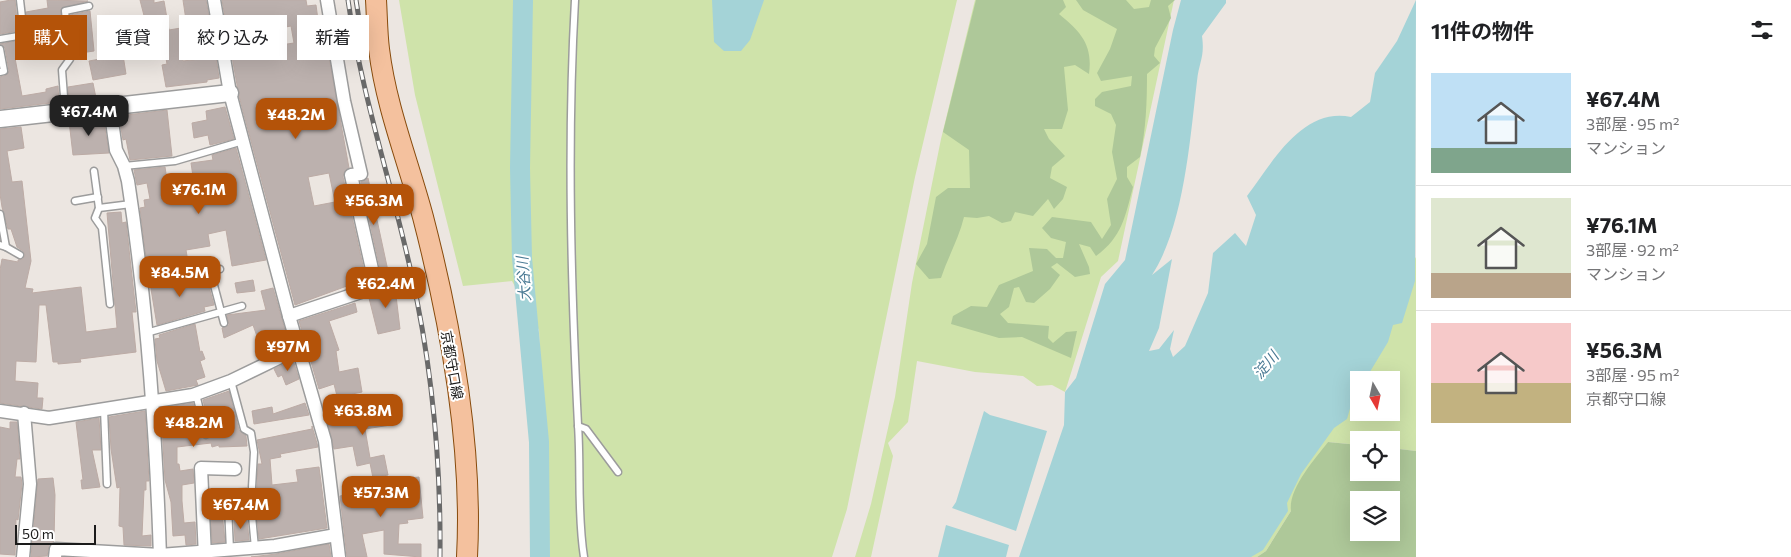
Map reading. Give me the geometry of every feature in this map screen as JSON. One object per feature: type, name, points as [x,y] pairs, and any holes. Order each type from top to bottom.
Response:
[{"type":"main road","name":"京都守口線","points":[[376,0],[379,49],[383,68],[404,156],[423,217],[453,362],[465,442],[468,523],[466,557]]},
{"type":"street","points":[[214,0],[230,93],[289,316],[325,441],[339,557]]},
{"type":"street","points":[[289,316],[376,287],[351,175],[361,174],[344,101],[327,0]]},
{"type":"street","points":[[0,119],[230,93]]},
{"type":"street","points":[[110,107],[116,150],[124,166],[131,204],[140,279],[153,401],[160,556]]},
{"type":"street","points":[[0,411],[49,418],[196,394],[231,381],[299,348]]},
{"type":"street","points":[[23,557],[30,484],[24,413]]},
{"type":"street","points":[[205,554],[201,468],[228,472]]},
{"type":"street","points":[[56,557],[56,549],[113,555],[160,556],[205,554],[230,550],[277,552],[336,535]]},
{"type":"lane","points":[[0,39],[24,35],[20,0]]},
{"type":"lane","points":[[575,0],[570,127],[571,241],[578,426],[578,481],[584,557]]},
{"type":"lane","points":[[65,111],[62,70],[70,60],[65,11],[89,6]]},
{"type":"lane","points":[[0,49],[4,71],[0,72]]},
{"type":"lane","points":[[124,166],[175,161],[243,141]]},
{"type":"lane","points":[[94,172],[99,208],[95,218],[102,228],[110,304]]},
{"type":"lane","points":[[75,201],[98,197]]},
{"type":"lane","points":[[99,208],[131,204]]},
{"type":"lane","points":[[0,214],[3,246],[20,255]]},
{"type":"lane","points":[[140,279],[220,269]]},
{"type":"lane","points":[[210,270],[224,323]]},
{"type":"lane","points":[[146,333],[242,306]]},
{"type":"lane","points":[[231,381],[244,429],[251,433],[254,452],[247,551]]},
{"type":"lane","points":[[196,394],[206,435]]},
{"type":"lane","points":[[104,409],[107,484]]},
{"type":"lane","points":[[578,426],[586,429],[618,472]]},
{"type":"lane","points":[[230,550],[228,506],[251,505]]},
{"type":"green space","points":[[399,0],[957,0],[915,177],[847,509],[832,557],[550,557],[539,330],[512,281],[463,286],[415,95]]},
{"type":"green space","points":[[975,0],[1174,0],[1118,261],[1101,277],[1065,392],[1052,385],[1037,386],[1023,376],[975,372],[917,361],[908,422],[888,443],[893,456],[871,557],[855,557],[871,504],[895,397],[912,283],[941,139]]},
{"type":"green space","points":[[976,0],[1063,0],[1066,7],[1059,14],[1074,27],[1084,40],[1089,55],[1089,74],[1075,65],[1064,67],[1068,110],[1062,129],[1044,129],[1049,139],[1065,156],[1052,167],[1050,178],[1067,187],[1063,199],[1054,209],[1048,199],[1033,216],[1015,212],[1011,221],[1002,223],[989,216],[977,218],[964,217],[941,278],[929,279],[916,264],[927,244],[936,197],[948,188],[970,188],[969,150],[943,132]]},
{"type":"green space","points":[[1076,0],[1126,0],[1134,9],[1149,7],[1151,0],[1175,0],[1168,6],[1171,18],[1155,48],[1154,56],[1160,63],[1147,74],[1146,116],[1142,147],[1140,157],[1127,167],[1127,177],[1133,187],[1125,217],[1117,234],[1105,249],[1096,256],[1090,247],[1079,244],[1090,274],[1075,277],[1057,263],[1051,267],[1060,275],[1050,289],[1034,303],[1026,302],[1019,287],[1014,288],[1009,307],[1000,314],[1008,323],[1049,326],[1048,338],[1053,343],[1066,332],[1077,331],[1071,358],[1022,337],[999,338],[951,324],[953,316],[971,306],[987,307],[999,285],[1033,271],[1029,248],[1047,249],[1056,258],[1063,258],[1066,242],[1051,238],[1042,228],[1052,217],[1091,222],[1102,239],[1111,225],[1107,199],[1117,179],[1112,152],[1116,125],[1111,114],[1095,106],[1095,99],[1102,92],[1131,86],[1132,76],[1101,81],[1097,73],[1110,49],[1117,29],[1083,10]]},
{"type":"green space","points":[[1416,257],[1416,451],[1400,449],[1400,431],[1350,431],[1350,444],[1328,442],[1291,511],[1266,551],[1257,557],[1243,557],[1350,371],[1350,421],[1400,421],[1400,371],[1350,371]]},
{"type":"green space","points":[[1328,442],[1350,444],[1350,481],[1400,481],[1400,449],[1416,451],[1416,557],[1257,557],[1266,551],[1291,511],[1294,493],[1310,466]]},
{"type":"water","points":[[712,0],[764,0],[750,40],[741,51],[724,51],[714,42]]},
{"type":"water","name":"淀川","points":[[1181,0],[1226,0],[1226,3],[1202,36],[1202,54],[1184,181],[1172,232],[1163,255],[1152,275],[1172,259],[1159,328],[1149,351],[1159,349],[1174,330],[1170,349],[1173,357],[1185,346],[1208,293],[1213,253],[1235,233],[1246,246],[1256,215],[1247,196],[1278,154],[1303,129],[1318,120],[1333,116],[1351,117],[1370,102],[1375,73],[1397,41],[1416,0],[1415,281],[1402,323],[1393,325],[1388,342],[1370,371],[1350,371],[1350,408],[1347,419],[1334,428],[1301,474],[1287,503],[1288,511],[1263,550],[1251,557],[1019,557],[1064,425],[1065,392],[1076,378],[1105,284],[1125,260],[1173,30]]},
{"type":"water","points":[[984,411],[990,415],[1047,431],[1016,531],[952,508],[956,502]]},
{"type":"water","points":[[946,525],[1009,545],[1006,557],[938,557]]},
{"type":"building","points":[[15,0],[15,32],[0,34],[0,2]]},
{"type":"building","points":[[47,0],[88,1],[61,9],[62,15],[26,15],[26,12],[48,8]]},
{"type":"building","points":[[140,0],[154,0],[154,3],[164,1],[166,15],[144,15]]},
{"type":"building","points":[[183,0],[206,0],[209,15],[185,15]]},
{"type":"building","points":[[222,0],[306,0],[307,6],[316,5],[317,15],[297,15],[297,60],[329,60],[349,168],[344,172],[343,177],[366,279],[295,305],[239,96],[233,60],[287,60],[287,44],[294,43],[291,26],[287,27],[287,15],[225,15]],"holes":[[[329,173],[335,202],[314,206],[308,177]]]},
{"type":"building","points":[[90,11],[94,51],[87,52],[87,15],[70,15]]},
{"type":"building","points":[[179,28],[179,60],[216,60],[219,78],[207,80],[207,82],[166,87],[162,65],[167,64],[166,60],[169,60],[169,30]]},
{"type":"building","points":[[15,41],[15,60],[22,96],[46,92],[46,89],[58,86],[59,102],[0,109],[0,77],[7,75],[9,71],[5,48],[0,44]]},
{"type":"building","points":[[124,60],[126,74],[93,80],[89,61]]},
{"type":"building","points":[[93,83],[96,98],[69,101],[68,87]]},
{"type":"building","points":[[225,107],[234,139],[210,145],[208,135],[194,138],[192,123],[207,120],[206,111]]},
{"type":"building","points":[[167,110],[172,156],[130,160],[126,139],[123,140],[119,116]]},
{"type":"building","points":[[103,117],[109,153],[73,155],[69,121]]},
{"type":"building","points":[[21,127],[24,148],[7,151],[12,182],[22,181],[31,261],[25,288],[33,289],[32,293],[81,287],[86,332],[117,328],[107,213],[121,212],[122,223],[126,222],[136,312],[132,312],[136,352],[80,359],[81,362],[58,364],[58,362],[53,362],[46,305],[39,305],[36,362],[16,361],[15,381],[38,383],[37,398],[43,398],[42,409],[0,403],[0,270],[2,259],[18,262],[25,255],[17,247],[11,229],[8,229],[2,207],[0,194],[0,129]]},
{"type":"building","points":[[236,148],[266,260],[232,266],[226,230],[208,234],[210,246],[186,250],[189,268],[148,273],[140,208],[145,207],[144,200],[150,199],[147,183],[137,185],[134,170],[165,167],[169,192],[178,190],[180,202],[205,198],[202,182],[194,183],[191,163],[213,160],[212,155]]},
{"type":"building","points":[[368,178],[388,271],[381,273],[361,182]]},
{"type":"building","points":[[206,276],[214,305],[204,307],[205,311],[157,325],[150,283]]},
{"type":"building","points":[[394,279],[400,329],[378,334],[369,298],[384,292],[383,280]]},
{"type":"building","points":[[253,280],[255,291],[237,293],[235,283]]},
{"type":"building","points":[[273,288],[289,344],[277,350],[271,335],[258,339],[253,325],[224,338],[222,328],[229,325],[227,315],[266,310],[261,291]]},
{"type":"building","points":[[355,303],[357,312],[329,321],[339,350],[336,351],[339,372],[358,368],[362,392],[352,394],[353,401],[339,404],[334,384],[319,389],[299,321]]},
{"type":"building","points":[[195,324],[200,352],[202,351],[205,359],[200,361],[205,377],[196,380],[198,385],[166,391],[157,361],[155,339],[160,338],[159,335]]},
{"type":"building","points":[[293,360],[299,379],[286,385],[282,375],[278,377],[274,369]]},
{"type":"building","points":[[229,391],[239,430],[246,436],[247,446],[219,447],[219,445],[212,447],[211,443],[177,447],[177,464],[179,464],[180,471],[193,469],[194,483],[182,485],[182,501],[184,523],[195,522],[196,544],[186,545],[185,535],[173,536],[171,502],[165,480],[161,408],[193,403],[201,436],[208,440],[211,434],[203,400]]},
{"type":"building","points":[[305,403],[309,415],[254,424],[252,411],[272,407],[273,414]]},
{"type":"building","points":[[387,407],[388,411],[395,410],[397,424],[365,429],[370,458],[384,455],[388,475],[373,478],[370,463],[357,466],[353,446],[334,449],[328,423],[351,419],[350,413]]},
{"type":"building","points":[[145,411],[149,481],[146,481],[146,490],[144,490],[142,536],[151,535],[151,546],[124,545],[123,527],[119,526],[120,487],[117,488],[111,449],[109,417]]},
{"type":"building","points":[[99,418],[101,450],[92,450],[100,487],[82,489],[81,480],[83,480],[76,422]]},
{"type":"building","points":[[10,422],[17,422],[20,459],[17,459],[15,477],[21,477],[22,484],[18,520],[16,519],[15,555],[0,554],[0,427],[10,429]]},
{"type":"building","points":[[312,426],[318,447],[280,454],[281,457],[270,459],[272,485],[298,482],[296,470],[319,467],[327,528],[259,539],[256,505],[258,464],[262,464],[257,440],[312,429]]},
{"type":"building","points":[[419,477],[423,518],[407,520],[408,523],[399,524],[398,544],[421,544],[421,557],[384,554],[384,530],[362,534],[367,557],[347,557],[340,496],[355,493],[354,490],[375,486],[378,506],[397,503],[394,480]]},
{"type":"building","points":[[53,478],[55,495],[54,541],[49,545],[47,556],[31,557],[38,479]]},
{"type":"building","points":[[247,488],[246,499],[221,501],[225,542],[212,543],[210,490]]},
{"type":"building","points":[[247,519],[249,540],[235,541],[234,520]]},
{"type":"building","points":[[329,544],[331,557],[251,557],[276,554]]},
{"type":"waterway","name":"大谷川","points":[[523,0],[520,168],[522,258],[539,442],[540,557]]},
{"type":"railway","points":[[348,0],[361,69],[411,272],[425,343],[437,449],[440,557]]},
{"type":"railway","points":[[356,0],[358,15]]}]
